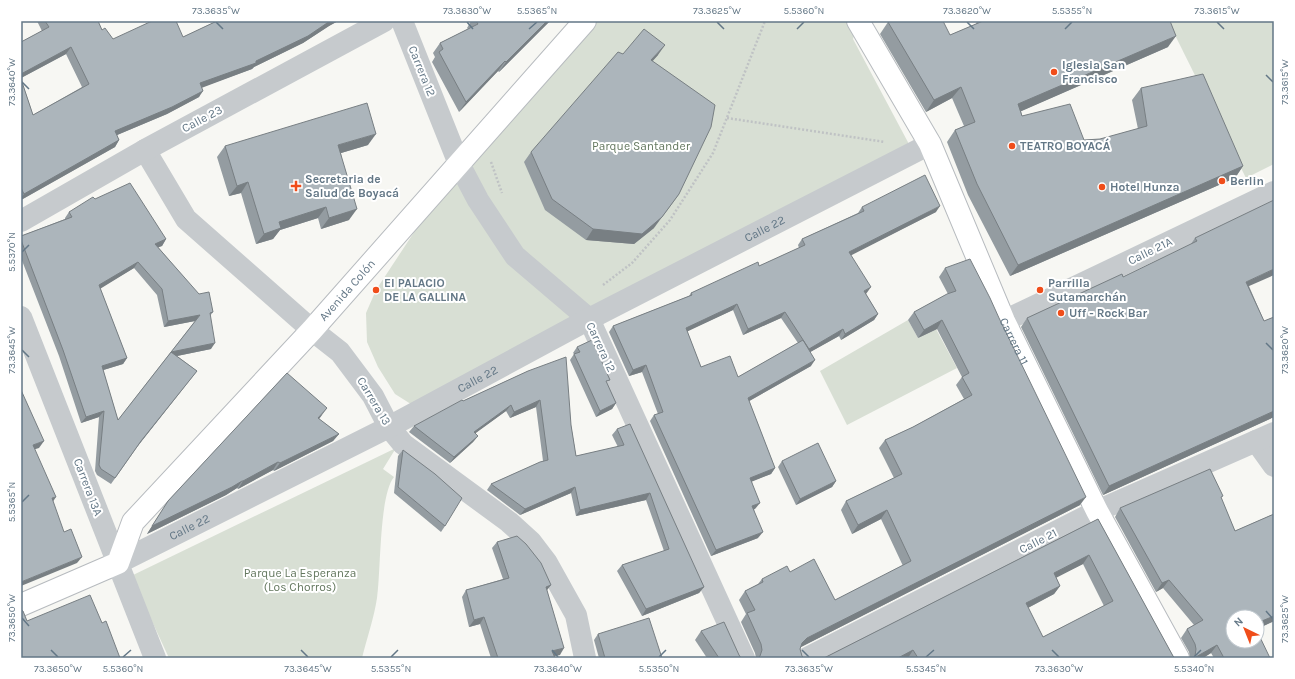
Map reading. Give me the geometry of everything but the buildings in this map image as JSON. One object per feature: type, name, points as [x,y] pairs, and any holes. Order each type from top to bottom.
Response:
[{"type":"main road","name":"Avenida Colón","points":[[118,563],[133,522],[312,330],[585,21]]},
{"type":"main road","name":"Carrera 11","points":[[860,22],[930,144],[1004,321],[1097,511],[1178,658]]},
{"type":"main road","name":"Calle 22","points":[[21,605],[118,563]]},
{"type":"street","name":"Calle 23","points":[[21,221],[145,150],[384,21]]},
{"type":"street","name":"Carrera 12","points":[[402,21],[459,164],[478,200],[515,256],[588,318],[744,658]]},
{"type":"street","name":"Calle 22","points":[[118,563],[389,427],[588,318],[930,144]]},
{"type":"street","name":"Carrera 13","points":[[145,150],[186,219],[312,330],[340,352],[373,396],[389,427],[403,444],[509,522],[531,542],[547,563],[576,615],[585,658]]},
{"type":"street","name":"Calle 21A","points":[[1004,321],[1274,192]]},
{"type":"street","name":"Carrera 13A","points":[[21,316],[155,658]]},
{"type":"street","name":"Calle 21","points":[[807,658],[1097,511],[1265,437]]},
{"type":"street","points":[[1265,437],[1274,466]]},
{"type":"path","points":[[601,286],[632,263],[670,220],[713,153],[766,21]]},
{"type":"path","points":[[727,118],[886,142]]},
{"type":"path","points":[[495,157],[490,163],[505,200]]},
{"type":"green space","name":"Parque Santander","points":[[585,21],[858,21],[853,39],[910,146],[414,406],[395,394],[378,367],[367,342],[366,313],[376,290],[459,164]]},
{"type":"green space","points":[[1168,21],[1274,21],[1274,164],[1246,178]]},
{"type":"green space","points":[[908,320],[918,338],[936,329],[957,368],[847,425],[820,371]]},
{"type":"green space","name":"Parque La Esperanza (Los Chorros)","points":[[396,448],[383,469],[394,477],[389,486],[383,516],[376,606],[362,658],[169,658],[131,576]]},
{"type":"place","name":"Iglesia San Francisco","points":[[1054,72]]},
{"type":"place","name":"TEATRO BOYACÁ","points":[[1012,146]]},
{"type":"place","name":"Berlin","points":[[1222,181]]},
{"type":"place","name":"Secretaria de Salud de Boyacá","points":[[296,186]]},
{"type":"place","name":"Hotel Hunza","points":[[1102,187]]},
{"type":"place","name":"El PALACIO DE LA GALLINA","points":[[376,290]]},
{"type":"place","name":"Parrilla Sutamarchán","points":[[1040,290]]},
{"type":"place","name":"Uff - Rock Bar","points":[[1061,313]]}]
